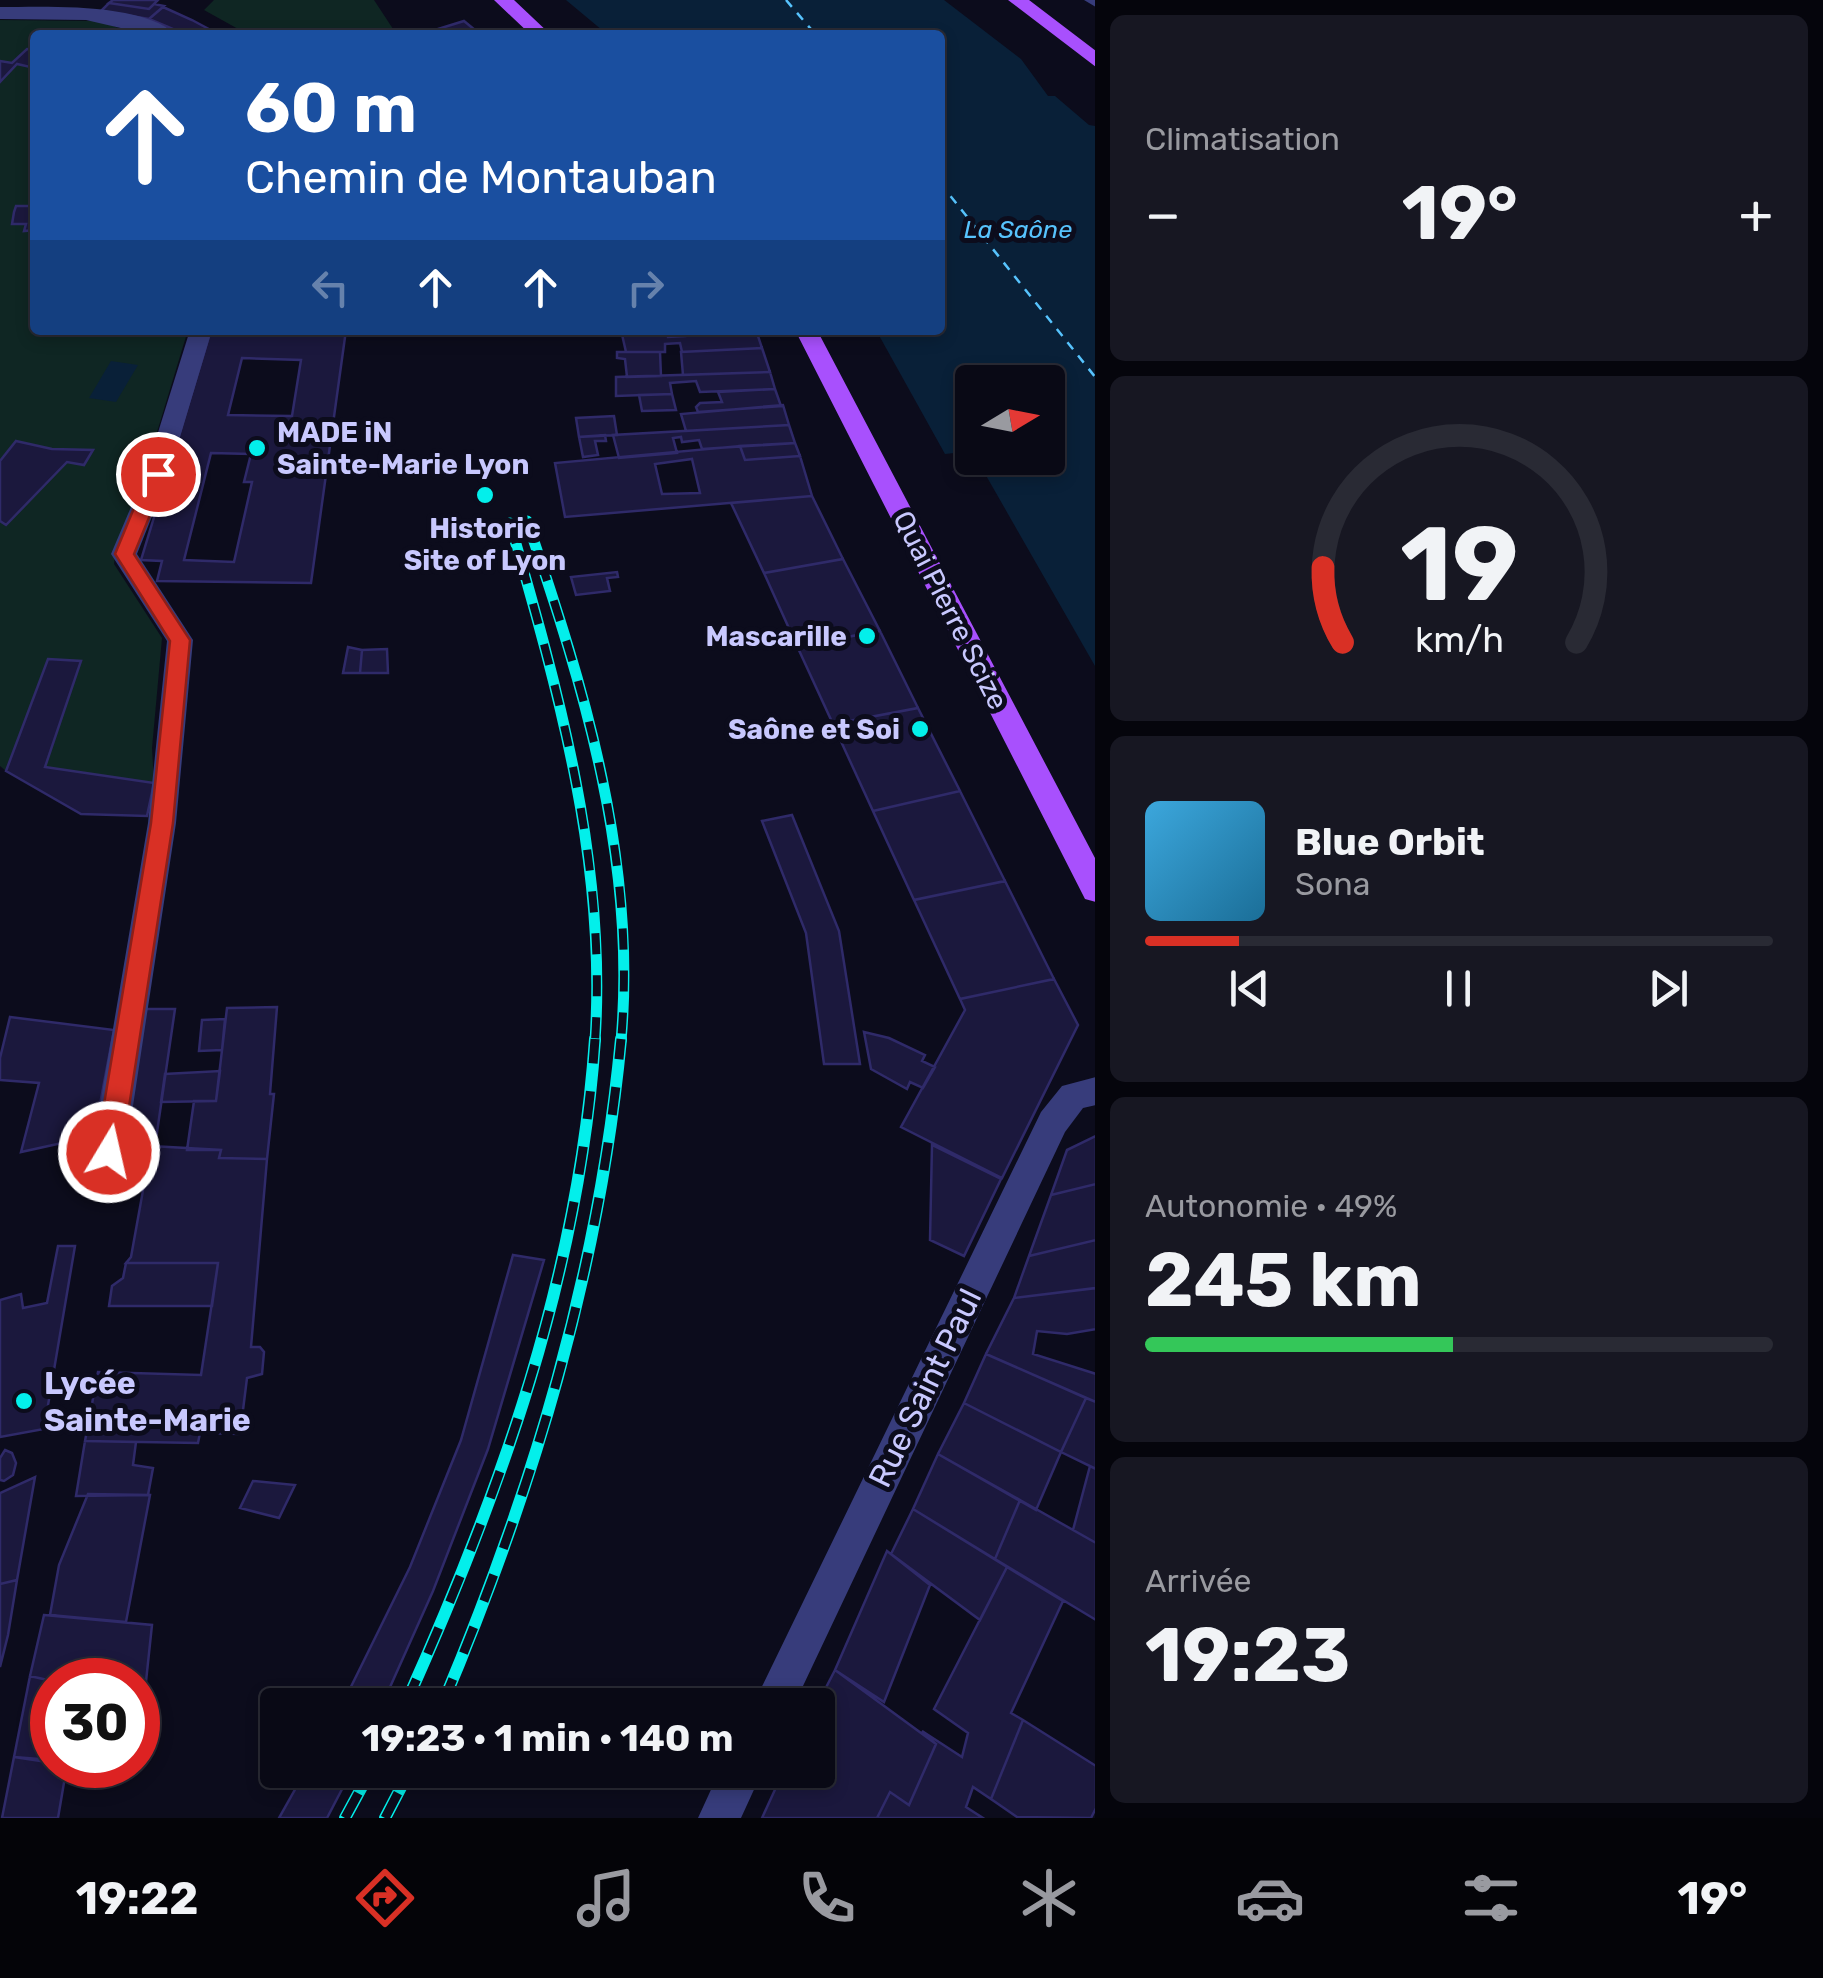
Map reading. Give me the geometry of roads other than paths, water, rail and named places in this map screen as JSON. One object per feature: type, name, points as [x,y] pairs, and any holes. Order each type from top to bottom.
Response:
[{"type":"main road","points":[[503,0],[536,30]]},
{"type":"main road","points":[[1018,0],[1095,60]]},
{"type":"main road","name":"Quai Pierre Scize","points":[[809,335],[1095,888]]},
{"type":"street","points":[[0,13],[81,12],[139,22],[157,30]]},
{"type":"street","points":[[109,1152],[162,823],[180,640],[124,554],[158,474],[200,335]]},
{"type":"street","name":"Rue Saint Paul","points":[[781,1688],[1052,1122],[1072,1096],[1095,1091]]},
{"type":"street","points":[[718,1818],[733,1788]]},
{"type":"water","name":"La Saône","points":[[566,0],[944,0],[1021,59],[1048,96],[1055,96],[1095,126],[1095,666],[986,475],[1065,475],[1065,365],[955,365],[955,453],[945,454],[879,335],[945,335],[945,30],[602,30]]},
{"type":"water","points":[[111,361],[138,365],[116,402],[89,398]]},
{"type":"railway","points":[[527,521],[586,712],[614,842],[624,974],[621,1041]]},
{"type":"railway","points":[[510,523],[562,715],[586,844],[594,909],[595,1041]]},
{"type":"railway","points":[[412,1688],[473,1544],[530,1380],[572,1212],[595,1039]]},
{"type":"railway","points":[[449,1688],[505,1543],[557,1379],[597,1211],[621,1039]]},
{"type":"railway","points":[[345,1818],[361,1788]]},
{"type":"railway","points":[[385,1818],[401,1788]]},
{"type":"place","name":"MADE iN Sainte-Marie Lyon","points":[[257,448]]},
{"type":"place","name":"Historic Site of Lyon","points":[[485,495]]},
{"type":"place","name":"Mascarille","points":[[867,636]]},
{"type":"place","name":"Saône et Soi","points":[[920,729]]},
{"type":"place","name":"Lycée Sainte-Marie","points":[[24,1401]]}]
